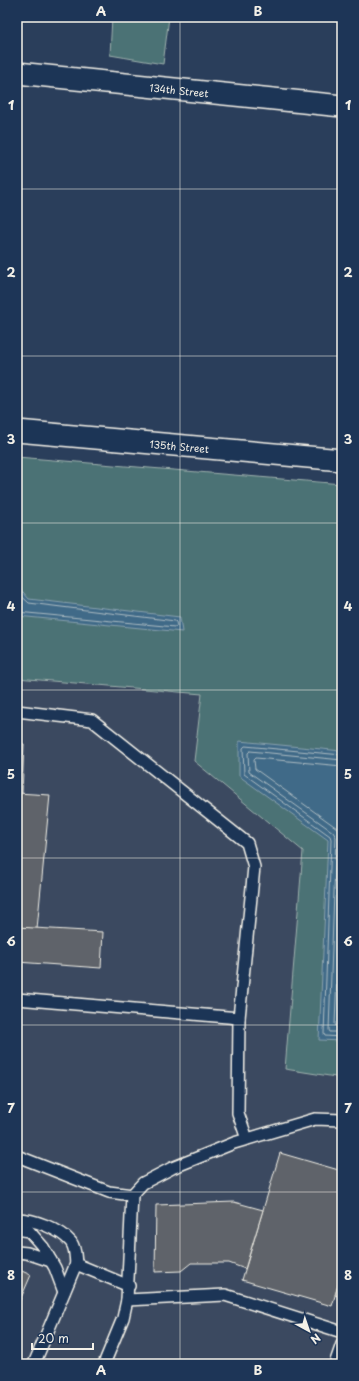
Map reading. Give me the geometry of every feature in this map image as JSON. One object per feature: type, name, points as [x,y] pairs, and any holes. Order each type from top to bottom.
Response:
[{"type":"street","name":"134th Street","points":[[17,73],[342,106]]},
{"type":"street","name":"135th Street","points":[[17,431],[342,460]]},
{"type":"lane","points":[[17,711],[92,720],[247,843],[254,867],[239,1018],[238,1113],[248,1139]]},
{"type":"lane","points":[[17,999],[239,1018]]},
{"type":"lane","points":[[104,1364],[123,1318],[127,1300],[129,1286],[132,1195],[143,1183],[172,1168],[234,1143],[315,1119],[342,1120]]},
{"type":"lane","points":[[17,1156],[109,1192],[132,1195]]},
{"type":"lane","points":[[17,1219],[24,1219],[50,1226],[70,1242],[75,1250],[76,1264],[34,1364]]},
{"type":"lane","points":[[17,1228],[29,1231],[43,1247],[51,1261],[64,1292]]},
{"type":"lane","points":[[17,1252],[27,1253],[51,1261]]},
{"type":"lane","points":[[76,1264],[129,1286]]},
{"type":"lane","points":[[127,1300],[225,1295],[342,1332]]},
{"type":"lane","points":[[335,1364],[342,1344]]},
{"type":"shaded area","points":[[17,678],[203,694],[194,761],[303,851],[285,1068],[342,1078],[342,1364],[17,1364]]},
{"type":"green space","points":[[112,17],[169,17],[163,64],[110,55]]},
{"type":"green space","points":[[17,457],[342,484],[342,1078],[285,1069],[303,851],[194,761],[202,694],[17,678]]},
{"type":"water","points":[[17,585],[29,599],[180,617],[182,632],[17,616]]},
{"type":"water","points":[[239,741],[342,751],[342,1041],[319,1040],[328,840],[239,776]]},
{"type":"building","points":[[17,743],[24,744],[22,794],[17,793]]},
{"type":"building","points":[[17,793],[50,795],[37,929],[17,927]]},
{"type":"building","points":[[17,927],[103,932],[101,968],[17,962]]},
{"type":"building","points":[[280,1153],[342,1171],[342,1272],[332,1306],[242,1280]]},
{"type":"building","points":[[234,1202],[263,1210],[245,1269],[229,1263],[191,1263],[181,1271],[155,1272],[156,1205]]},
{"type":"building","points":[[17,1269],[31,1275],[17,1307]]},
{"type":"building","points":[[342,1272],[342,1297],[335,1295]]}]
